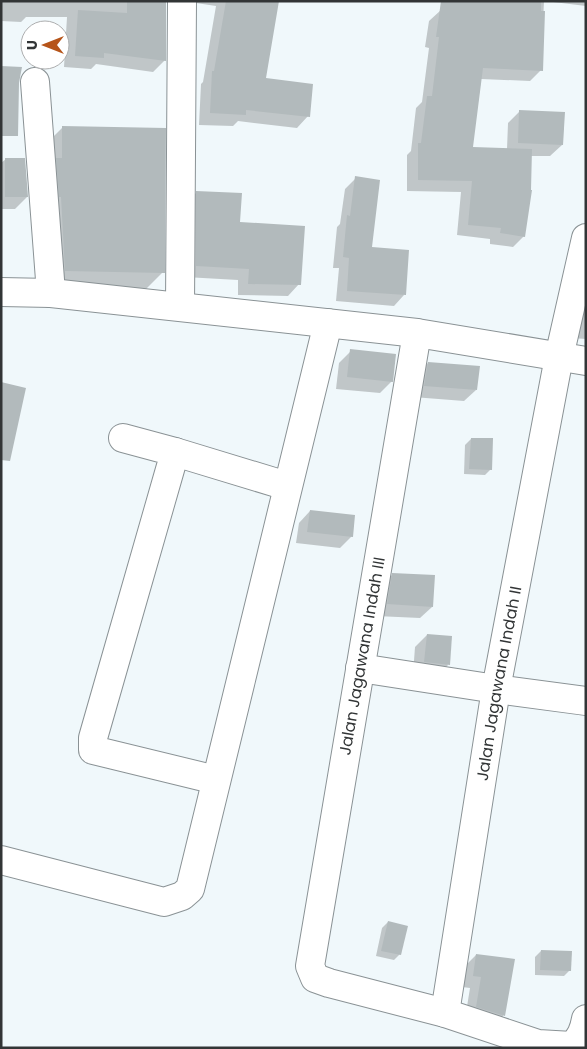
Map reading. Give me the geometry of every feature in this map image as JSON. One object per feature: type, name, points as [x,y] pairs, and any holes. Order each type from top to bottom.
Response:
[{"type":"street","points":[[180,306],[182,1]]},
{"type":"street","points":[[35,82],[51,293]]},
{"type":"street","name":"Jalan Jagawana Indah II","points":[[445,1013],[496,689],[558,357],[586,238]]},
{"type":"street","points":[[1,292],[51,293],[417,333],[586,361]]},
{"type":"street","points":[[1,860],[164,902],[182,896],[190,889],[328,323]]},
{"type":"street","name":"Jalan Jagawana Indah III","points":[[417,333],[310,966],[315,978],[329,983],[445,1013]]},
{"type":"street","points":[[123,438],[287,486]]},
{"type":"street","points":[[175,452],[92,744],[93,750],[216,780]]},
{"type":"street","points":[[360,668],[586,701]]},
{"type":"street","points":[[445,1013],[538,1044],[556,1046],[572,1046],[584,1031],[586,1019]]},
{"type":"building","points":[[127,1],[166,1],[166,61],[104,53],[104,58],[75,56],[78,10],[127,13]]},
{"type":"building","points":[[226,1],[279,1],[266,78],[313,84],[310,117],[246,110],[246,115],[210,113],[212,71],[214,71]]},
{"type":"building","points":[[441,1],[541,1],[541,11],[545,11],[543,71],[483,68],[473,147],[532,149],[532,190],[525,237],[500,233],[501,228],[468,225],[472,181],[418,180],[418,143],[421,143],[427,96],[432,96],[439,37],[436,37]]},
{"type":"building","points":[[1,66],[20,67],[21,70],[19,83],[18,136],[1,136]]},
{"type":"building","points":[[519,110],[565,112],[563,145],[518,143]]},
{"type":"building","points":[[62,126],[166,128],[165,273],[65,271],[61,197],[59,197],[56,158],[62,158]]},
{"type":"building","points":[[5,158],[25,158],[28,197],[5,197]]},
{"type":"building","points":[[355,176],[380,180],[372,247],[409,250],[406,295],[347,291],[349,258],[343,257],[347,215],[350,216]]},
{"type":"building","points":[[196,191],[242,193],[240,222],[305,226],[301,285],[248,284],[249,269],[196,266]]},
{"type":"building","points":[[350,349],[396,354],[393,382],[347,377]]},
{"type":"building","points":[[428,362],[480,366],[477,390],[424,386]]},
{"type":"building","points":[[1,382],[26,388],[10,461],[1,460]]},
{"type":"building","points":[[471,438],[493,438],[492,470],[469,469]]},
{"type":"building","points":[[310,510],[355,515],[353,537],[307,532]]},
{"type":"building","points":[[392,573],[435,575],[433,607],[387,604]]},
{"type":"building","points":[[427,634],[452,636],[450,665],[424,662]]},
{"type":"building","points":[[388,921],[408,926],[401,955],[381,951]]},
{"type":"building","points":[[541,950],[572,951],[571,971],[540,970]]},
{"type":"building","points":[[476,954],[515,959],[505,1016],[476,1007],[481,977],[473,976]]}]
